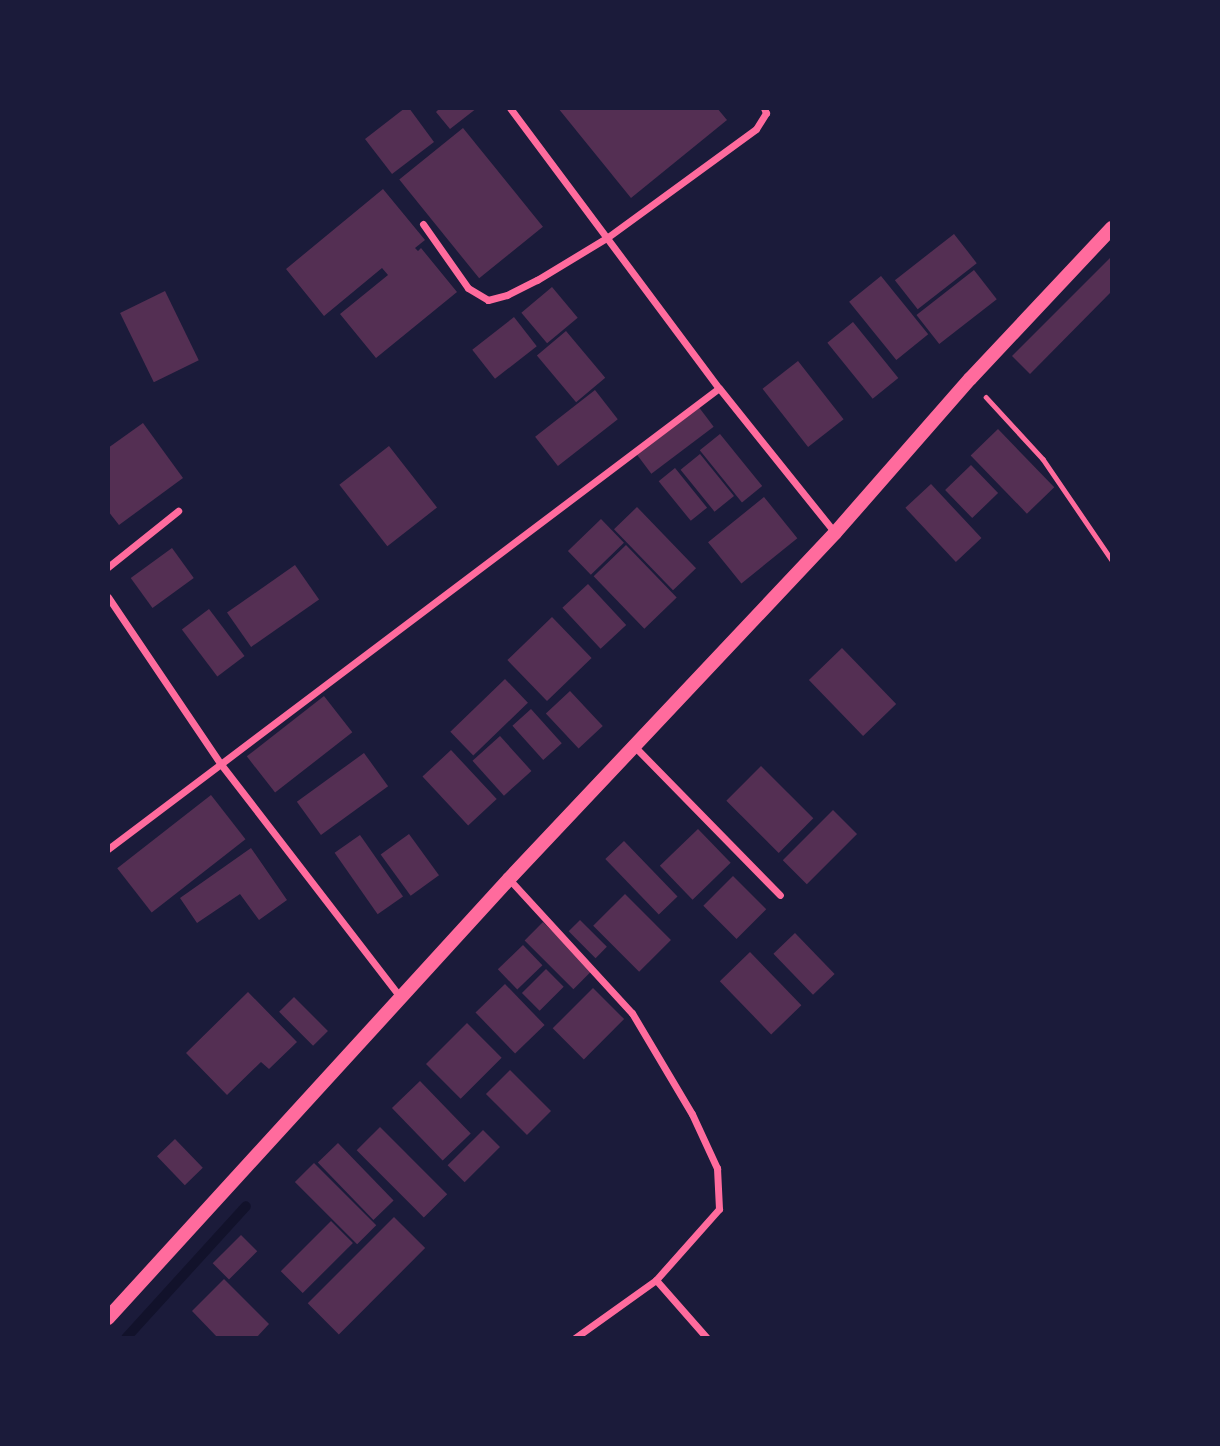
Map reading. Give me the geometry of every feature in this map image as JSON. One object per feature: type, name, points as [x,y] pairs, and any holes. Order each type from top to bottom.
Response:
[{"type":"main road","points":[[108,1318],[509,879],[835,533],[970,379],[1111,228]]},
{"type":"street","points":[[510,108],[719,388],[835,533]]},
{"type":"street","points":[[423,224],[468,288],[488,300],[537,280],[608,237],[756,129],[766,113],[764,108]]},
{"type":"street","points":[[108,849],[719,388]]},
{"type":"street","points":[[108,567],[178,511]]},
{"type":"street","points":[[108,597],[220,763],[402,999]]},
{"type":"street","points":[[635,747],[780,895]]},
{"type":"street","points":[[509,879],[632,1013],[692,1114],[718,1168],[719,1209],[656,1280],[575,1338]]},
{"type":"street","points":[[656,1280],[707,1338]]},
{"type":"path","points":[[970,379],[1043,459],[1111,560]]},
{"type":"building","points":[[405,108],[409,108],[434,142],[392,174],[365,139]]},
{"type":"building","points":[[440,108],[477,108],[450,129],[436,112]]},
{"type":"building","points":[[558,108],[717,108],[727,120],[631,198]]},
{"type":"building","points":[[463,128],[543,227],[479,278],[399,180]]},
{"type":"building","points":[[383,189],[425,240],[415,248],[418,251],[421,248],[457,292],[376,358],[340,314],[388,275],[382,268],[324,316],[286,269]]},
{"type":"building","points":[[954,234],[977,263],[918,309],[895,280]]},
{"type":"building","points":[[1112,256],[1112,291],[1030,374],[1012,356]]},
{"type":"building","points":[[974,270],[997,299],[939,344],[916,315]]},
{"type":"building","points":[[881,276],[928,334],[896,360],[849,302]]},
{"type":"building","points":[[552,287],[578,318],[547,343],[521,313]]},
{"type":"building","points":[[165,291],[199,360],[154,382],[120,313]]},
{"type":"building","points":[[514,317],[537,346],[495,379],[472,350]]},
{"type":"building","points":[[853,322],[898,378],[873,399],[827,343]]},
{"type":"building","points":[[566,331],[605,378],[576,402],[537,355]]},
{"type":"building","points":[[798,361],[844,419],[808,447],[763,389]]},
{"type":"building","points":[[595,390],[618,419],[558,466],[535,437]]},
{"type":"building","points":[[698,406],[714,427],[651,474],[636,453]]},
{"type":"building","points":[[143,423],[183,478],[119,525],[108,511],[108,448]]},
{"type":"building","points":[[998,429],[1054,487],[1027,514],[971,455]]},
{"type":"building","points":[[720,434],[762,486],[742,502],[700,450]]},
{"type":"building","points":[[389,446],[437,507],[387,546],[339,485]]},
{"type":"building","points":[[700,454],[734,496],[715,512],[681,470]]},
{"type":"building","points":[[971,465],[998,493],[972,518],[945,490]]},
{"type":"building","points":[[675,468],[707,508],[691,521],[659,481]]},
{"type":"building","points":[[931,484],[981,538],[956,562],[905,508]]},
{"type":"building","points":[[764,497],[797,538],[741,583],[708,542]]},
{"type":"building","points":[[637,507],[696,568],[673,590],[614,529]]},
{"type":"building","points":[[601,519],[624,543],[591,575],[568,551]]},
{"type":"building","points":[[626,545],[677,598],[644,629],[594,576]]},
{"type":"building","points":[[172,548],[194,578],[152,608],[131,578]]},
{"type":"building","points":[[295,565],[319,599],[251,647],[227,613]]},
{"type":"building","points":[[588,584],[626,625],[601,649],[562,608]]},
{"type":"building","points":[[209,609],[245,656],[217,677],[182,629]]},
{"type":"building","points":[[552,617],[592,658],[547,701],[507,660]]},
{"type":"building","points":[[842,648],[896,704],[863,736],[809,680]]},
{"type":"building","points":[[505,679],[528,703],[473,756],[450,732]]},
{"type":"building","points":[[570,691],[603,726],[579,749],[546,714]]},
{"type":"building","points":[[324,696],[352,732],[275,793],[247,756]]},
{"type":"building","points":[[531,709],[562,743],[543,760],[512,726]]},
{"type":"building","points":[[500,736],[531,771],[504,796],[473,761]]},
{"type":"building","points":[[451,750],[497,799],[468,826],[422,777]]},
{"type":"building","points":[[364,753],[388,786],[321,835],[297,802]]},
{"type":"building","points":[[761,766],[813,818],[779,853],[726,801]]},
{"type":"building","points":[[211,795],[245,839],[152,912],[117,868]]},
{"type":"building","points":[[833,810],[857,834],[807,884],[783,860]]},
{"type":"building","points":[[698,829],[731,863],[693,900],[660,866]]},
{"type":"building","points":[[409,834],[439,875],[411,896],[381,855]]},
{"type":"building","points":[[360,835],[403,896],[378,914],[335,853]]},
{"type":"building","points":[[624,841],[677,896],[659,914],[605,859]]},
{"type":"building","points":[[251,848],[287,900],[259,920],[240,894],[197,923],[180,898]]},
{"type":"building","points":[[733,876],[766,909],[737,939],[703,906]]},
{"type":"building","points":[[625,894],[671,940],[639,972],[593,926]]},
{"type":"building","points":[[580,920],[607,947],[596,958],[569,931]]},
{"type":"building","points":[[543,922],[592,971],[573,989],[525,940]]},
{"type":"building","points":[[795,933],[835,974],[813,995],[773,954]]},
{"type":"building","points":[[523,945],[542,965],[517,989],[498,969]]},
{"type":"building","points":[[750,952],[801,1005],[771,1034],[720,981]]},
{"type":"building","points":[[546,969],[564,987],[540,1011],[522,993]]},
{"type":"building","points":[[505,984],[545,1025],[515,1053],[476,1012]]},
{"type":"building","points":[[593,988],[624,1019],[584,1059],[553,1028]]},
{"type":"building","points":[[248,992],[297,1042],[269,1069],[261,1062],[227,1095],[186,1053]]},
{"type":"building","points":[[294,997],[328,1031],[313,1046],[279,1012]]},
{"type":"building","points":[[467,1023],[502,1058],[461,1099],[426,1064]]},
{"type":"building","points":[[510,1070],[551,1111],[527,1135],[486,1094]]},
{"type":"building","points":[[420,1081],[471,1134],[443,1161],[392,1108]]},
{"type":"building","points":[[380,1127],[447,1194],[424,1218],[357,1150]]},
{"type":"building","points":[[483,1130],[500,1147],[465,1182],[448,1165]]},
{"type":"building","points":[[175,1139],[203,1168],[185,1185],[157,1156]]},
{"type":"building","points":[[338,1143],[394,1201],[373,1220],[318,1162]]},
{"type":"building","points":[[314,1163],[376,1225],[357,1244],[295,1182]]},
{"type":"building","points":[[394,1217],[425,1248],[339,1334],[308,1303]]},
{"type":"building","points":[[331,1221],[353,1243],[303,1293],[281,1271]]},
{"type":"building","points":[[241,1235],[257,1251],[229,1280],[213,1263]]},
{"type":"building","points":[[224,1279],[269,1324],[256,1338],[218,1338],[192,1311]]},
{"type":"waterway","points":[[126,1338],[246,1206]]}]
